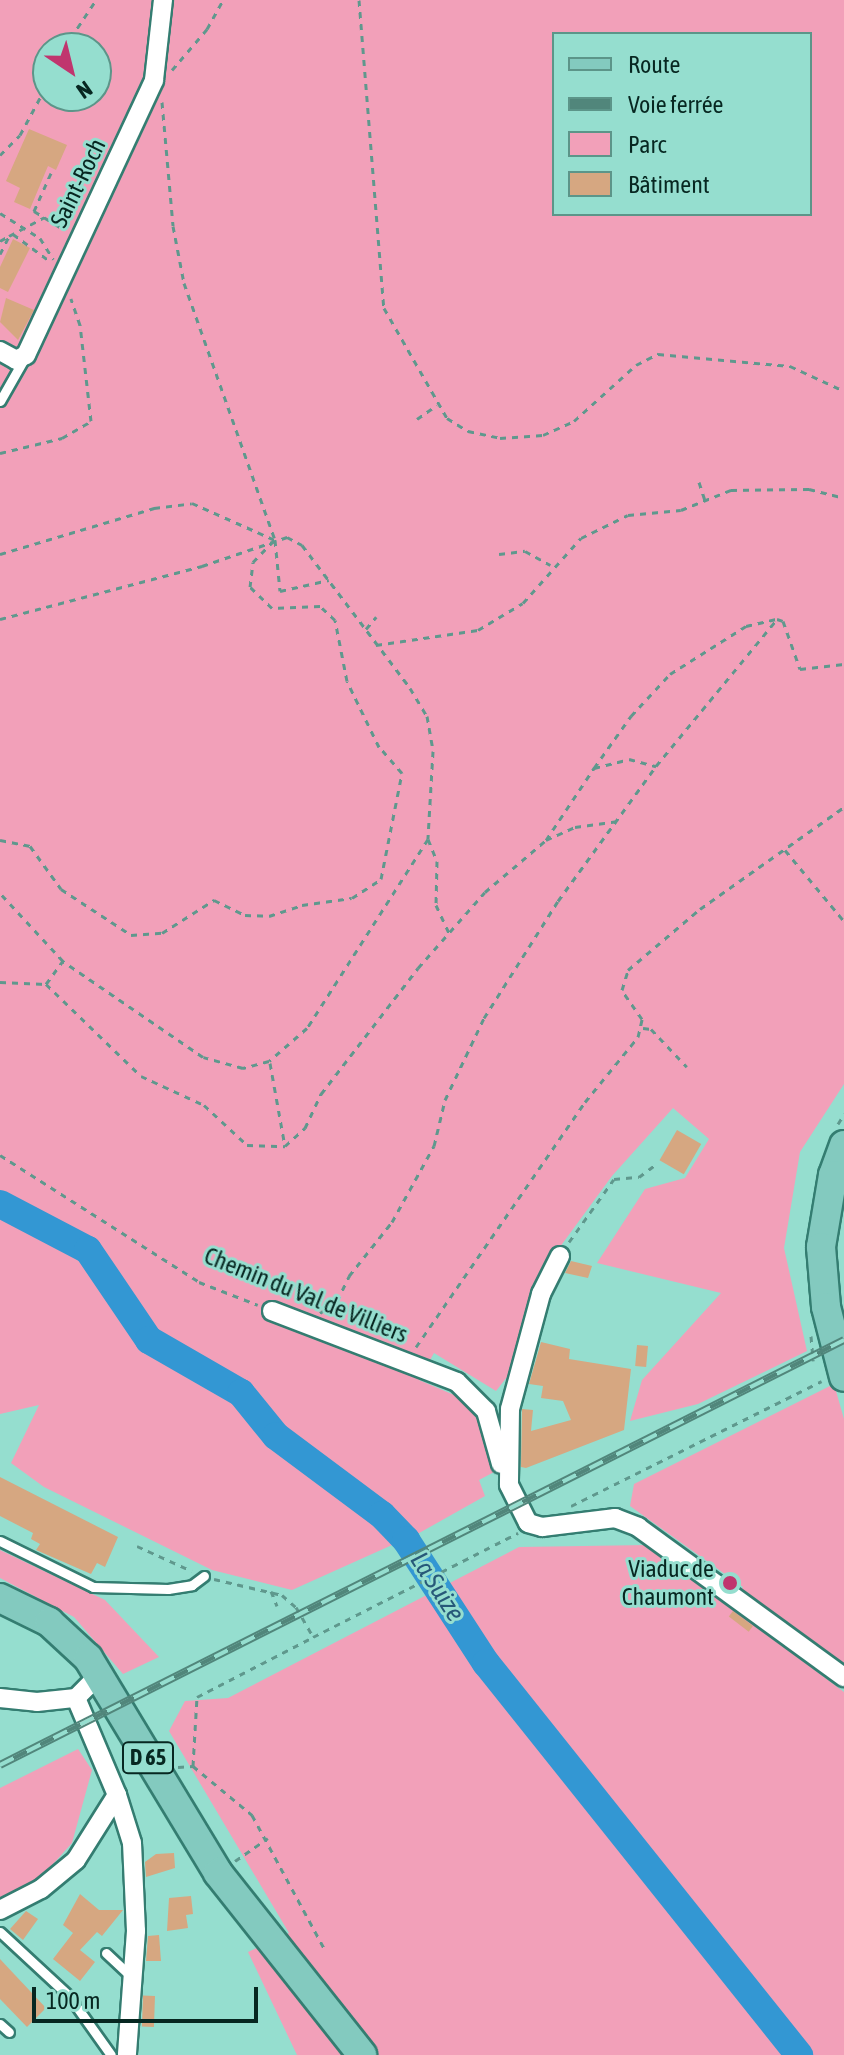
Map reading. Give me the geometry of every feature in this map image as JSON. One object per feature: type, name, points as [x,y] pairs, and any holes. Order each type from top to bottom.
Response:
[{"type":"main road","points":[[843,1374],[826,1307],[821,1247],[833,1175],[844,1145]]},
{"type":"main road","name":"D 65","points":[[0,1598],[64,1633],[100,1674],[218,1873],[362,2055]]},
{"type":"street","name":"Saint-Roch","points":[[26,355],[154,80],[163,0]]},
{"type":"street","points":[[0,351],[16,360],[26,355]]},
{"type":"street","points":[[509,1485],[506,1441],[519,1367],[541,1294],[560,1256]]},
{"type":"street","name":"Chemin du Val de Villiers","points":[[272,1311],[409,1361],[457,1382],[477,1398],[509,1485],[532,1525]]},
{"type":"street","points":[[532,1525],[592,1517],[615,1518],[638,1527],[844,1677]]},
{"type":"street","points":[[0,1698],[37,1702],[76,1698],[100,1674]]},
{"type":"street","points":[[76,1698],[117,1795],[132,1843],[134,1979],[127,2055]]},
{"type":"street","points":[[0,1910],[41,1889],[76,1860],[117,1795]]},
{"type":"lane","points":[[0,401],[26,355]]},
{"type":"lane","points":[[0,1541],[93,1587],[168,1589],[192,1585],[204,1576]]},
{"type":"lane","points":[[0,1932],[69,1996],[111,2055]]},
{"type":"lane","points":[[106,1953],[134,1979]]},
{"type":"lane","points":[[0,2024],[9,2032]]},
{"type":"path","points":[[75,32],[96,0]]},
{"type":"path","points":[[223,0],[180,65],[154,80],[161,93],[173,226],[184,283],[275,540],[280,591],[329,580]]},
{"type":"path","points":[[359,0],[384,308],[437,405],[468,431],[500,438],[543,435],[574,421],[636,365],[658,354],[790,366],[844,391]]},
{"type":"path","points":[[0,155],[20,135],[32,112]]},
{"type":"path","points":[[51,173],[34,211],[78,239]]},
{"type":"path","points":[[0,213],[40,238],[62,274],[80,325],[91,421],[62,438],[0,453]]},
{"type":"path","points":[[0,241],[44,217]]},
{"type":"path","points":[[0,254],[11,235]]},
{"type":"path","points":[[11,235],[35,246],[62,274]]},
{"type":"path","points":[[417,419],[437,405]]},
{"type":"path","points":[[699,482],[705,501]]},
{"type":"path","points":[[376,645],[478,630],[523,603],[552,566],[581,538],[628,515],[681,510],[731,490],[809,489],[844,498]]},
{"type":"path","points":[[0,554],[154,508],[192,503],[275,540]]},
{"type":"path","points":[[0,619],[202,566],[287,537],[302,545],[427,716],[433,751],[428,839],[437,861],[436,905],[449,933]]},
{"type":"path","points":[[0,840],[30,846],[61,889],[131,935],[162,933],[214,900],[245,915],[269,916],[302,905],[352,898],[381,879],[402,773],[379,747],[347,681],[335,620],[320,606],[272,608],[250,587],[253,562],[275,540]]},
{"type":"path","points":[[499,554],[525,551],[552,566]]},
{"type":"path","points":[[365,630],[376,617]]},
{"type":"path","points":[[337,1301],[349,1276],[392,1222],[434,1146],[445,1100],[484,1018],[558,901],[656,766],[777,619]]},
{"type":"path","points":[[0,982],[46,984],[141,1076],[204,1105],[247,1145],[285,1146],[305,1128],[321,1094],[449,933],[485,892],[546,840],[631,716],[670,674],[746,626],[777,619],[783,621],[800,669],[844,664]]},
{"type":"path","points":[[594,768],[629,759],[656,766]]},
{"type":"path","points":[[687,1067],[651,1029],[642,1027],[622,990],[628,970],[700,909],[844,807]]},
{"type":"path","points":[[546,840],[575,827],[619,821]]},
{"type":"path","points":[[0,893],[63,961],[203,1057],[243,1068],[269,1061],[307,1028],[428,839]]},
{"type":"path","points":[[784,850],[844,921]]},
{"type":"path","points":[[46,984],[63,961]]},
{"type":"path","points":[[409,1361],[585,1102],[642,1027]]},
{"type":"path","points":[[269,1061],[285,1146]]},
{"type":"path","name":"Chemin du Val de Villiers","points":[[0,1155],[199,1282],[272,1311]]},
{"type":"path","points":[[560,1256],[614,1179],[639,1177],[655,1165]]},
{"type":"path","points":[[567,1509],[843,1374]]},
{"type":"path","points":[[193,1766],[197,1697],[532,1525]]},
{"type":"path","points":[[137,1546],[204,1576],[271,1591],[296,1607],[313,1637]]},
{"type":"path","points":[[271,1591],[277,1606]]},
{"type":"path","points":[[174,1767],[193,1766],[252,1815],[268,1838],[324,1948]]},
{"type":"path","points":[[230,1864],[268,1838]]},
{"type":"green space","points":[[0,0],[844,0],[844,1084],[800,1152],[784,1248],[807,1351],[698,1404],[630,1421],[642,1380],[721,1293],[597,1263],[645,1189],[685,1178],[709,1139],[673,1108],[612,1176],[557,1251],[511,1372],[496,1391],[434,1353],[419,1380],[473,1403],[496,1471],[479,1480],[485,1496],[421,1532],[292,1590],[212,1570],[44,1487],[11,1463],[39,1405],[0,1414]]},
{"type":"green space","points":[[834,1384],[844,1419],[844,1669],[738,1594],[743,1587],[630,1506],[634,1484]]},
{"type":"green space","points":[[647,1545],[844,1692],[844,2055],[297,2055],[248,1952],[289,1933],[169,1731],[185,1701],[228,1698],[519,1547]]},
{"type":"green space","points":[[0,1550],[105,1600],[159,1657],[123,1674],[74,1617],[0,1578]]},
{"type":"green space","points":[[78,1749],[92,1770],[72,1843],[37,1882],[0,1901],[0,1788]]},
{"type":"building","points":[[29,129],[67,145],[56,170],[48,166],[30,209],[14,202],[20,188],[6,181]]},
{"type":"building","points":[[13,239],[30,248],[8,292],[0,288],[0,267]]},
{"type":"building","points":[[6,298],[34,310],[18,340],[0,322]]},
{"type":"building","points":[[677,1130],[701,1144],[684,1174],[660,1160]]},
{"type":"building","points":[[571,1261],[592,1266],[588,1278],[565,1273]]},
{"type":"building","points":[[541,1342],[570,1349],[569,1359],[631,1369],[624,1430],[526,1468],[521,1467],[522,1409],[533,1410],[531,1431],[571,1420],[563,1401],[541,1398],[543,1386],[529,1384]]},
{"type":"building","points":[[637,1345],[648,1346],[646,1367],[635,1366]]},
{"type":"building","points":[[0,1477],[118,1537],[105,1567],[97,1563],[91,1574],[36,1550],[40,1544],[31,1539],[33,1533],[0,1516]]},
{"type":"building","points":[[733,1611],[753,1626],[749,1632],[729,1617]]},
{"type":"building","points":[[174,1853],[175,1868],[146,1877],[145,1862],[156,1854]]},
{"type":"building","points":[[80,1894],[99,1910],[123,1910],[102,1936],[97,1932],[80,1950],[95,1962],[80,1981],[53,1959],[73,1933],[63,1925]]},
{"type":"building","points":[[191,1896],[193,1914],[186,1915],[188,1928],[167,1931],[169,1898]]},
{"type":"building","points":[[26,1911],[38,1919],[23,1940],[10,1929]]},
{"type":"building","points":[[159,1935],[161,1961],[146,1961],[148,1936]]},
{"type":"building","points":[[0,1959],[46,2008],[27,2027],[0,1999]]},
{"type":"building","points":[[143,1996],[155,1996],[154,2027],[142,2027]]},
{"type":"waterway","name":"La Suize","points":[[0,1204],[88,1250],[149,1340],[241,1393],[276,1436],[382,1515],[406,1540],[486,1663],[799,2055]]},
{"type":"railway","points":[[0,1765],[844,1340]]},
{"type":"place","name":"Viaduc de Chaumont","points":[[730,1583]]}]
